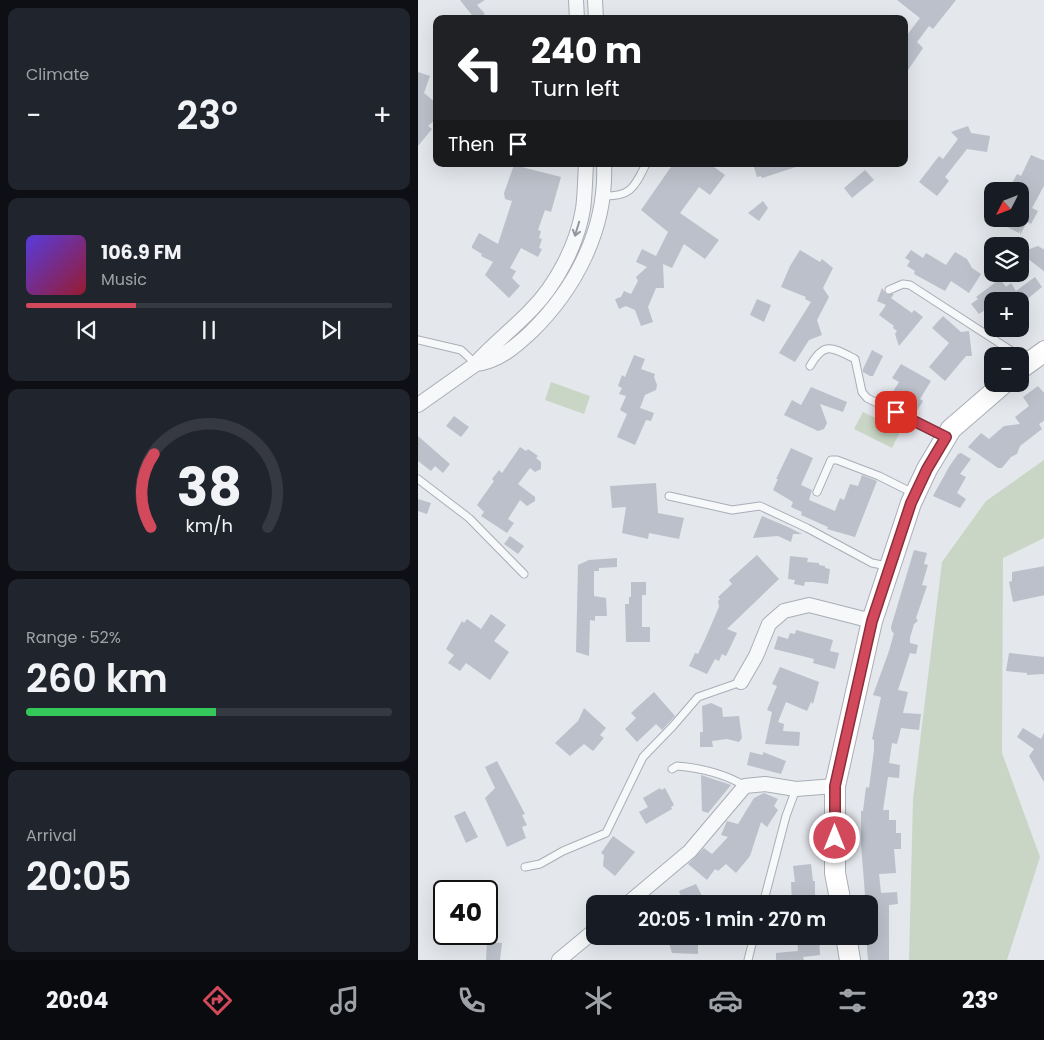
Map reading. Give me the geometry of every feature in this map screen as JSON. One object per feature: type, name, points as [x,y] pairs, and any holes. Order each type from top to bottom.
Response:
[{"type":"street","points":[[576,0],[577,15]]},
{"type":"street","points":[[595,0],[596,15]]},
{"type":"street","points":[[418,405],[476,364],[495,342],[531,310],[547,291],[563,263],[583,210],[586,167]]},
{"type":"street","points":[[476,364],[513,349],[550,313],[559,300],[584,260],[599,215],[604,167]]},
{"type":"street","points":[[839,895],[835,873],[835,786],[872,621],[916,494],[946,437],[958,423],[994,392]]},
{"type":"street","points":[[741,682],[756,656],[769,624],[784,611],[809,605],[872,621]]},
{"type":"street","points":[[638,895],[690,851],[745,786],[765,784],[796,789],[835,786]]},
{"type":"street","points":[[559,960],[586,938]]},
{"type":"street","points":[[848,945],[850,960]]},
{"type":"lane","points":[[602,196],[620,197],[630,191],[644,167]]},
{"type":"lane","points":[[583,210],[599,215]]},
{"type":"lane","points":[[888,290],[903,284],[910,285],[1032,361]]},
{"type":"lane","points":[[547,291],[559,300]]},
{"type":"lane","points":[[418,340],[461,350],[476,364]]},
{"type":"lane","points":[[810,366],[821,350],[828,348],[855,359],[862,392],[867,398],[915,420],[946,437]]},
{"type":"lane","points":[[817,492],[831,460],[837,460],[879,476],[916,494]]},
{"type":"lane","points":[[418,479],[469,518],[524,574]]},
{"type":"lane","points":[[669,496],[732,510],[760,506],[807,528],[872,563],[890,566]]},
{"type":"lane","points":[[525,867],[540,864],[562,851],[606,833],[643,757],[698,697],[741,682]]},
{"type":"lane","points":[[672,768],[678,766],[710,772],[732,778],[745,786]]},
{"type":"lane","points":[[765,895],[786,816],[796,789]]},
{"type":"lane","points":[[748,960],[752,945]]},
{"type":"green space","points":[[551,382],[590,396],[584,414],[545,400]]},
{"type":"green space","points":[[863,412],[901,430],[892,448],[854,429]]},
{"type":"green space","points":[[1044,460],[1044,538],[1003,558],[1002,753],[1040,857],[1007,960],[909,960],[913,799],[942,562],[986,501]]},
{"type":"building","points":[[460,0],[485,0],[477,5],[485,14],[472,15]]},
{"type":"building","points":[[897,0],[956,0],[933,29],[929,26],[917,42],[923,48],[908,70],[908,34],[920,18]]},
{"type":"building","points":[[418,72],[430,76],[424,93],[433,101],[433,122],[428,126],[432,129],[418,146]]},
{"type":"building","points":[[968,126],[971,133],[990,136],[987,152],[967,149],[945,177],[949,181],[937,196],[919,182],[939,156],[943,159],[958,139],[951,132]]},
{"type":"building","points":[[1031,155],[1045,161],[1045,184],[1032,208],[1038,211],[1031,224],[1029,223],[1029,182],[1013,182],[1017,174],[1021,176]]},
{"type":"building","points":[[513,167],[522,167],[561,177],[551,212],[545,210],[538,230],[541,231],[539,238],[542,239],[539,248],[542,249],[538,257],[521,248],[510,268],[516,271],[512,278],[520,286],[509,298],[485,275],[493,262],[481,256],[482,254],[472,248],[479,233],[498,244],[512,201],[505,199],[504,193]]},
{"type":"building","points":[[671,167],[714,167],[725,175],[710,195],[699,187],[680,213],[719,240],[705,259],[684,244],[672,268],[663,264],[664,288],[656,288],[648,307],[653,322],[641,326],[635,310],[626,306],[619,309],[615,299],[621,297],[624,291],[631,294],[638,281],[636,277],[647,267],[636,262],[642,249],[656,256],[668,232],[641,210]]},
{"type":"building","points":[[754,167],[796,167],[762,178],[761,176],[757,177]]},
{"type":"building","points":[[865,170],[874,180],[852,198],[844,188]]},
{"type":"building","points":[[763,201],[768,208],[759,221],[748,213]]},
{"type":"building","points":[[1009,228],[1024,228],[1020,235],[1020,230],[1019,233]]},
{"type":"building","points":[[1038,246],[1045,250],[1045,272],[1029,260],[1029,249]]},
{"type":"building","points":[[800,250],[820,262],[822,259],[833,268],[823,288],[829,297],[817,320],[822,335],[809,340],[795,362],[779,353],[811,302],[805,299],[806,297],[781,287],[790,266]]},
{"type":"building","points":[[911,250],[923,258],[926,253],[946,265],[955,252],[967,259],[972,268],[981,274],[969,293],[951,281],[945,291],[914,274],[915,271],[907,266],[910,261],[905,258]]},
{"type":"building","points":[[1035,277],[1042,287],[1029,298],[1029,292],[984,292],[984,311],[979,314],[971,304],[978,299],[976,297],[996,282],[1002,282],[1006,287],[1011,283],[1016,291]]},
{"type":"building","points":[[882,288],[886,294],[894,294],[891,298],[912,313],[914,310],[923,317],[899,346],[895,334],[897,331],[893,328],[894,326],[879,315],[886,305],[877,301]]},
{"type":"building","points":[[757,299],[771,305],[764,322],[750,315]]},
{"type":"building","points":[[943,316],[961,332],[969,331],[972,356],[966,356],[945,381],[929,367],[949,343],[932,328]]},
{"type":"building","points":[[872,350],[883,356],[873,376],[870,376],[863,372],[863,369]]},
{"type":"building","points":[[634,355],[645,359],[641,369],[655,374],[654,377],[657,385],[656,390],[645,395],[640,408],[654,413],[651,421],[646,420],[635,445],[617,437],[627,414],[620,410],[626,396],[619,394],[622,388],[618,386],[622,375],[625,377]]},
{"type":"building","points":[[901,364],[931,381],[920,399],[923,401],[915,414],[889,398],[899,382],[892,378]]},
{"type":"building","points":[[1038,386],[1045,394],[1045,420],[1039,424],[1042,429],[1020,446],[1017,454],[1011,457],[1002,468],[998,468],[968,447],[981,433],[989,439],[1004,426],[1020,424],[1015,417],[1029,406],[1023,397]]},
{"type":"building","points":[[811,387],[847,402],[843,412],[820,404],[827,423],[824,429],[818,431],[784,415],[792,400],[801,405]]},
{"type":"building","points":[[454,416],[469,427],[461,437],[446,426]]},
{"type":"building","points":[[418,436],[450,464],[443,473],[435,466],[431,471],[418,461]]},
{"type":"building","points":[[520,447],[526,451],[528,449],[538,456],[536,458],[541,462],[541,469],[535,472],[530,468],[518,484],[535,497],[535,501],[527,506],[520,500],[508,519],[514,523],[507,533],[481,516],[484,512],[477,505],[494,481],[492,479],[499,470],[502,473]]},
{"type":"building","points":[[791,448],[813,458],[801,485],[812,490],[809,500],[835,511],[840,498],[844,500],[850,484],[858,486],[862,475],[877,481],[855,537],[827,529],[828,527],[801,515],[802,512],[791,507],[793,502],[773,490],[778,479],[776,479]]},
{"type":"building","points":[[961,453],[971,459],[960,474],[966,477],[957,493],[966,499],[960,508],[933,496],[949,467],[958,454]]},
{"type":"building","points":[[656,483],[658,513],[684,518],[679,539],[649,533],[648,539],[622,533],[626,507],[612,508],[610,486]]},
{"type":"building","points":[[418,499],[431,503],[427,514],[418,511]]},
{"type":"building","points":[[762,516],[802,534],[793,534],[791,542],[778,536],[753,538]]},
{"type":"building","points":[[510,536],[524,546],[518,554],[504,544]]},
{"type":"building","points":[[914,550],[927,553],[924,564],[928,565],[922,585],[927,586],[916,618],[918,621],[914,624],[910,638],[910,643],[918,645],[916,654],[910,653],[898,690],[908,692],[903,713],[921,714],[919,730],[901,728],[897,744],[892,743],[889,763],[900,765],[899,778],[888,777],[883,810],[889,810],[889,820],[896,820],[896,833],[901,833],[901,849],[894,849],[896,873],[879,874],[881,893],[897,892],[898,904],[889,905],[889,960],[868,960],[867,945],[878,945],[878,895],[865,895],[861,844],[861,811],[863,811],[866,787],[869,788],[874,750],[874,740],[872,739],[881,697],[873,695],[894,633],[891,627]]},
{"type":"building","points":[[757,555],[779,579],[727,629],[737,633],[726,656],[722,654],[719,661],[715,659],[707,674],[689,666],[695,653],[698,654],[719,607],[718,601],[720,599],[718,597],[732,584],[729,580]]},
{"type":"building","points":[[790,556],[808,558],[807,562],[819,563],[819,565],[830,569],[828,584],[805,582],[804,586],[794,584],[795,580],[788,579]]},
{"type":"building","points":[[617,558],[617,567],[599,568],[599,571],[594,571],[594,596],[606,598],[607,616],[595,616],[595,621],[590,620],[589,656],[576,652],[578,565],[589,560]]},
{"type":"building","points":[[1045,566],[1045,595],[1013,602],[1009,582],[1012,581],[1012,572]]},
{"type":"building","points":[[631,582],[646,582],[646,595],[642,595],[642,627],[650,627],[650,642],[626,642],[625,604],[629,604],[629,597],[631,597]]},
{"type":"building","points":[[491,614],[506,625],[494,641],[509,652],[490,680],[466,663],[460,671],[448,663],[454,655],[446,649],[462,621],[464,623],[467,619],[481,629]]},
{"type":"building","points":[[796,630],[833,640],[830,651],[839,653],[835,669],[813,663],[814,659],[774,649],[778,636],[788,639],[790,633],[795,634]]},
{"type":"building","points":[[1009,653],[1045,657],[1045,674],[1027,675],[1027,673],[1006,671]]},
{"type":"building","points":[[780,667],[819,682],[813,704],[811,702],[807,711],[786,702],[778,722],[784,724],[783,731],[800,732],[799,746],[765,744],[772,712],[767,710],[777,686],[772,684]]},
{"type":"building","points":[[654,692],[675,716],[662,730],[656,724],[637,742],[625,729],[636,718],[631,713]]},
{"type":"building","points":[[711,703],[722,708],[723,717],[739,716],[742,738],[739,742],[727,739],[712,741],[713,747],[700,747],[700,732],[703,732],[702,706]]},
{"type":"building","points":[[584,708],[606,728],[600,735],[604,738],[593,751],[584,744],[570,756],[555,743],[578,721]]},
{"type":"building","points":[[1023,728],[1041,739],[1044,733],[1045,784],[1029,756],[1034,749],[1017,737]]},
{"type":"building","points":[[750,752],[763,755],[763,752],[786,761],[781,774],[747,765]]},
{"type":"building","points":[[497,761],[525,814],[522,815],[527,825],[522,827],[526,838],[507,847],[485,798],[495,788],[485,767]]},
{"type":"building","points":[[701,775],[731,785],[708,813],[702,811]]},
{"type":"building","points":[[660,788],[661,790],[665,788],[674,805],[671,807],[672,809],[646,824],[639,812],[648,807],[643,798]]},
{"type":"building","points":[[764,793],[778,799],[774,806],[778,810],[767,827],[761,822],[750,856],[736,873],[726,864],[718,871],[715,869],[707,880],[688,864],[704,848],[712,854],[728,837],[721,835],[727,821],[738,824],[754,798]]},
{"type":"building","points":[[465,811],[478,837],[466,843],[454,816]]},
{"type":"building","points":[[613,836],[635,852],[615,876],[603,866],[604,855],[601,853]]},
{"type":"building","points":[[811,864],[813,881],[815,881],[815,895],[792,895],[791,882],[795,882],[793,866]]},
{"type":"building","points":[[696,884],[702,895],[681,895],[679,891]]},
{"type":"building","points":[[502,943],[500,960],[486,960],[487,945]]},
{"type":"building","points":[[670,945],[698,945],[698,954],[672,953]]},
{"type":"building","points":[[798,945],[819,945],[820,955],[803,957],[804,960],[776,960],[776,953],[798,951]]},
{"type":"route","points":[[835,838],[835,786],[872,621],[911,503],[927,469],[946,437],[896,412]]}]
